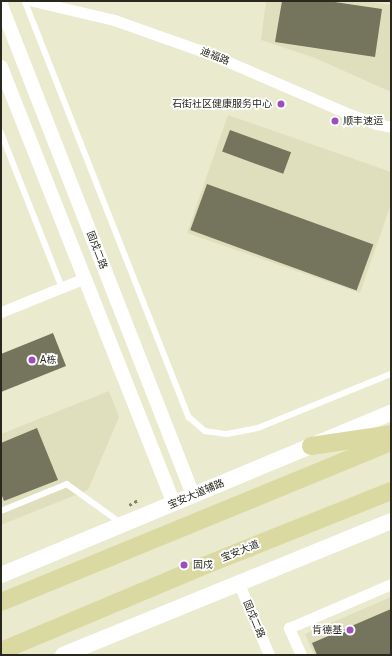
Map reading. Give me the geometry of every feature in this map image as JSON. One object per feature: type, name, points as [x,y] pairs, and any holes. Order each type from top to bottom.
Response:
[{"type":"main road","name":"宝安大道辅路","points":[[1,575],[391,413]]},
{"type":"main road","points":[[311,446],[391,434]]},
{"type":"main road","points":[[1,602],[391,442]]},
{"type":"main road","name":"宝安大道","points":[[1,651],[206,565],[391,491]]},
{"type":"main road","points":[[63,655],[391,521]]},
{"type":"street","name":"迪福路","points":[[33,1],[114,20],[210,54],[348,114],[391,127]]},
{"type":"street","name":"固戍二路","points":[[1,5],[193,495]]},
{"type":"street","points":[[1,67],[174,503]]},
{"type":"street","points":[[1,312],[85,278]]},
{"type":"street","name":"固戍二路","points":[[239,584],[269,655]]},
{"type":"street","points":[[301,655],[289,628],[391,584]]},
{"type":"lane","points":[[25,1],[189,417],[204,431],[227,434],[258,428],[391,374]]},
{"type":"lane","points":[[1,132],[62,288]]},
{"type":"lane","points":[[1,511],[67,484],[122,525]]},
{"type":"shaded area","points":[[266,1],[363,1],[391,5],[391,92],[315,58],[261,40]]},
{"type":"shaded area","points":[[228,115],[391,172],[391,204],[360,293],[187,233]]},
{"type":"shaded area","points":[[109,391],[119,417],[88,490],[1,525],[1,434]]},
{"type":"shaded area","points":[[391,597],[391,655],[314,655],[305,634]]},
{"type":"building","points":[[282,1],[328,1],[382,9],[375,57],[275,42]]},
{"type":"building","points":[[230,130],[291,152],[283,174],[222,152]]},
{"type":"building","points":[[207,184],[373,245],[357,291],[190,230]]},
{"type":"building","name":"A栋","points":[[53,333],[66,366],[1,392],[1,354]]},
{"type":"building","points":[[37,428],[58,480],[4,501],[1,493],[1,443]]},
{"type":"building","points":[[391,609],[391,655],[317,655],[312,643]]},
{"type":"place","name":"石街社区健康服务中心","points":[[281,104]]},
{"type":"place","name":"顺丰速运","points":[[335,121]]},
{"type":"place","name":"A栋","points":[[32,360]]},
{"type":"place","name":"固戍","points":[[184,565]]},
{"type":"place","name":"肯德基","points":[[350,630]]}]
